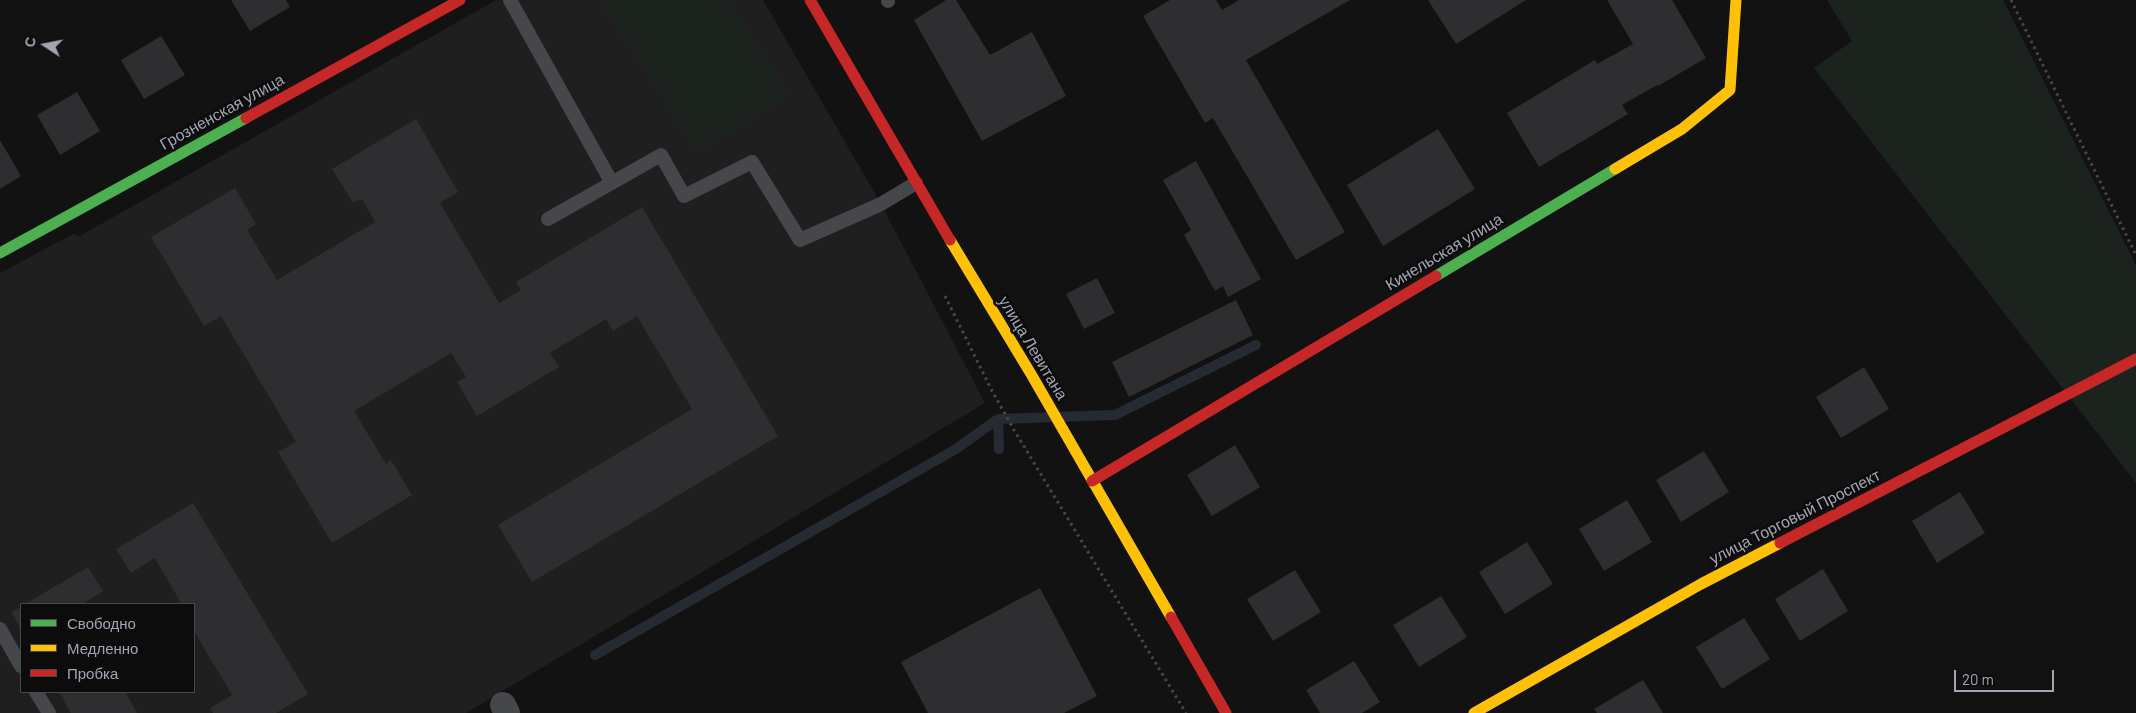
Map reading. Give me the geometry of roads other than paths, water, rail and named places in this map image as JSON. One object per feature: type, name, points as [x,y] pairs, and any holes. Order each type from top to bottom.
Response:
[{"type":"street","name":"Грозненская улица","points":[[0,253],[460,0]]},
{"type":"street","name":"улица Левитана","points":[[810,0],[916,183],[1031,374],[1226,713]]},
{"type":"street","name":"Кинельская улица","points":[[1092,481],[1682,129],[1730,90],[1736,0]]},
{"type":"street","name":"улица Торговый Проспект","points":[[1474,713],[1701,584],[2136,359]]},
{"type":"lane","points":[[510,0],[612,183]]},
{"type":"lane","points":[[548,219],[661,155],[684,196],[752,162],[800,240],[881,204],[916,183]]},
{"type":"lane","points":[[0,629],[20,664]]},
{"type":"lane","points":[[37,693],[49,713]]},
{"type":"waterway","points":[[595,655],[956,449],[998,419],[1115,415],[1256,345]]},
{"type":"waterway","points":[[998,419],[999,449]]}]
